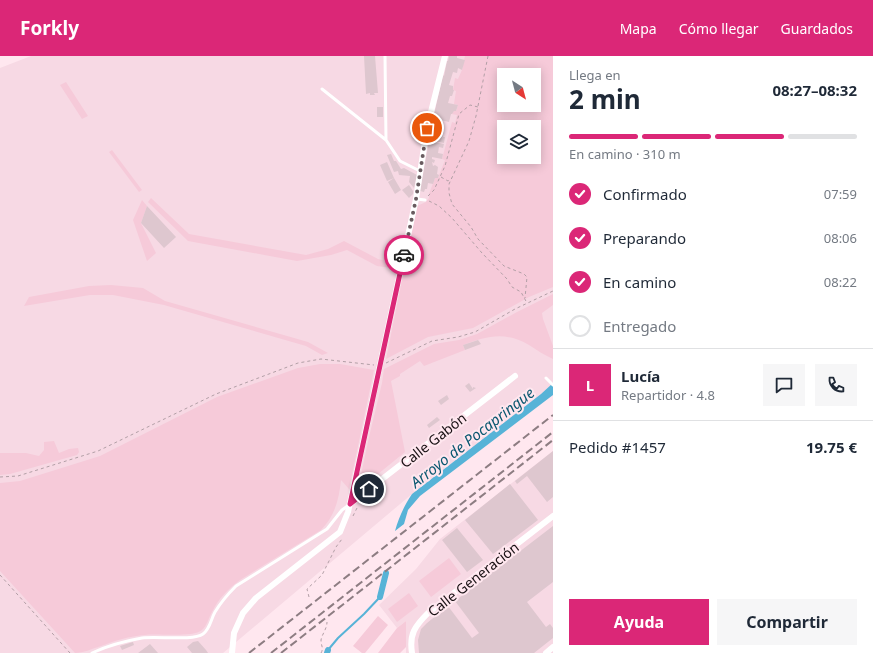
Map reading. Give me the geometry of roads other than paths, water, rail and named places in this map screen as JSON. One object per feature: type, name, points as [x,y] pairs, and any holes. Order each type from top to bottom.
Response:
[{"type":"street","points":[[232,652],[234,633],[243,613],[256,598],[340,532],[348,512],[416,199],[427,128],[445,56]]},
{"type":"street","name":"Calle Gabón","points":[[350,504],[515,376]]},
{"type":"street","name":"Calle Generación","points":[[411,653],[410,641],[416,625],[428,613],[553,516]]},
{"type":"street","points":[[546,653],[553,647]]},
{"type":"lane","points":[[385,56],[386,140]]},
{"type":"lane","points":[[322,88],[386,140],[400,161],[420,170]]},
{"type":"lane","points":[[416,199],[425,200]]},
{"type":"lane","points":[[546,378],[553,385]]},
{"type":"lane","points":[[92,653],[143,638],[194,637],[203,634],[225,597],[236,586],[327,528],[342,510],[350,504]]},
{"type":"water","points":[[553,383],[553,395],[420,496],[408,510],[404,524],[395,531],[402,512],[412,494],[541,394]]},
{"type":"waterway","name":"Arroyo de Pocapringue","points":[[380,597],[386,573]]},
{"type":"waterway","name":"Arroyo de Pocapringue","points":[[328,650],[338,638],[380,597]]},
{"type":"railway","points":[[249,653],[553,415]]},
{"type":"railway","points":[[271,653],[553,432]]},
{"type":"railway","points":[[281,653],[553,440]]}]
